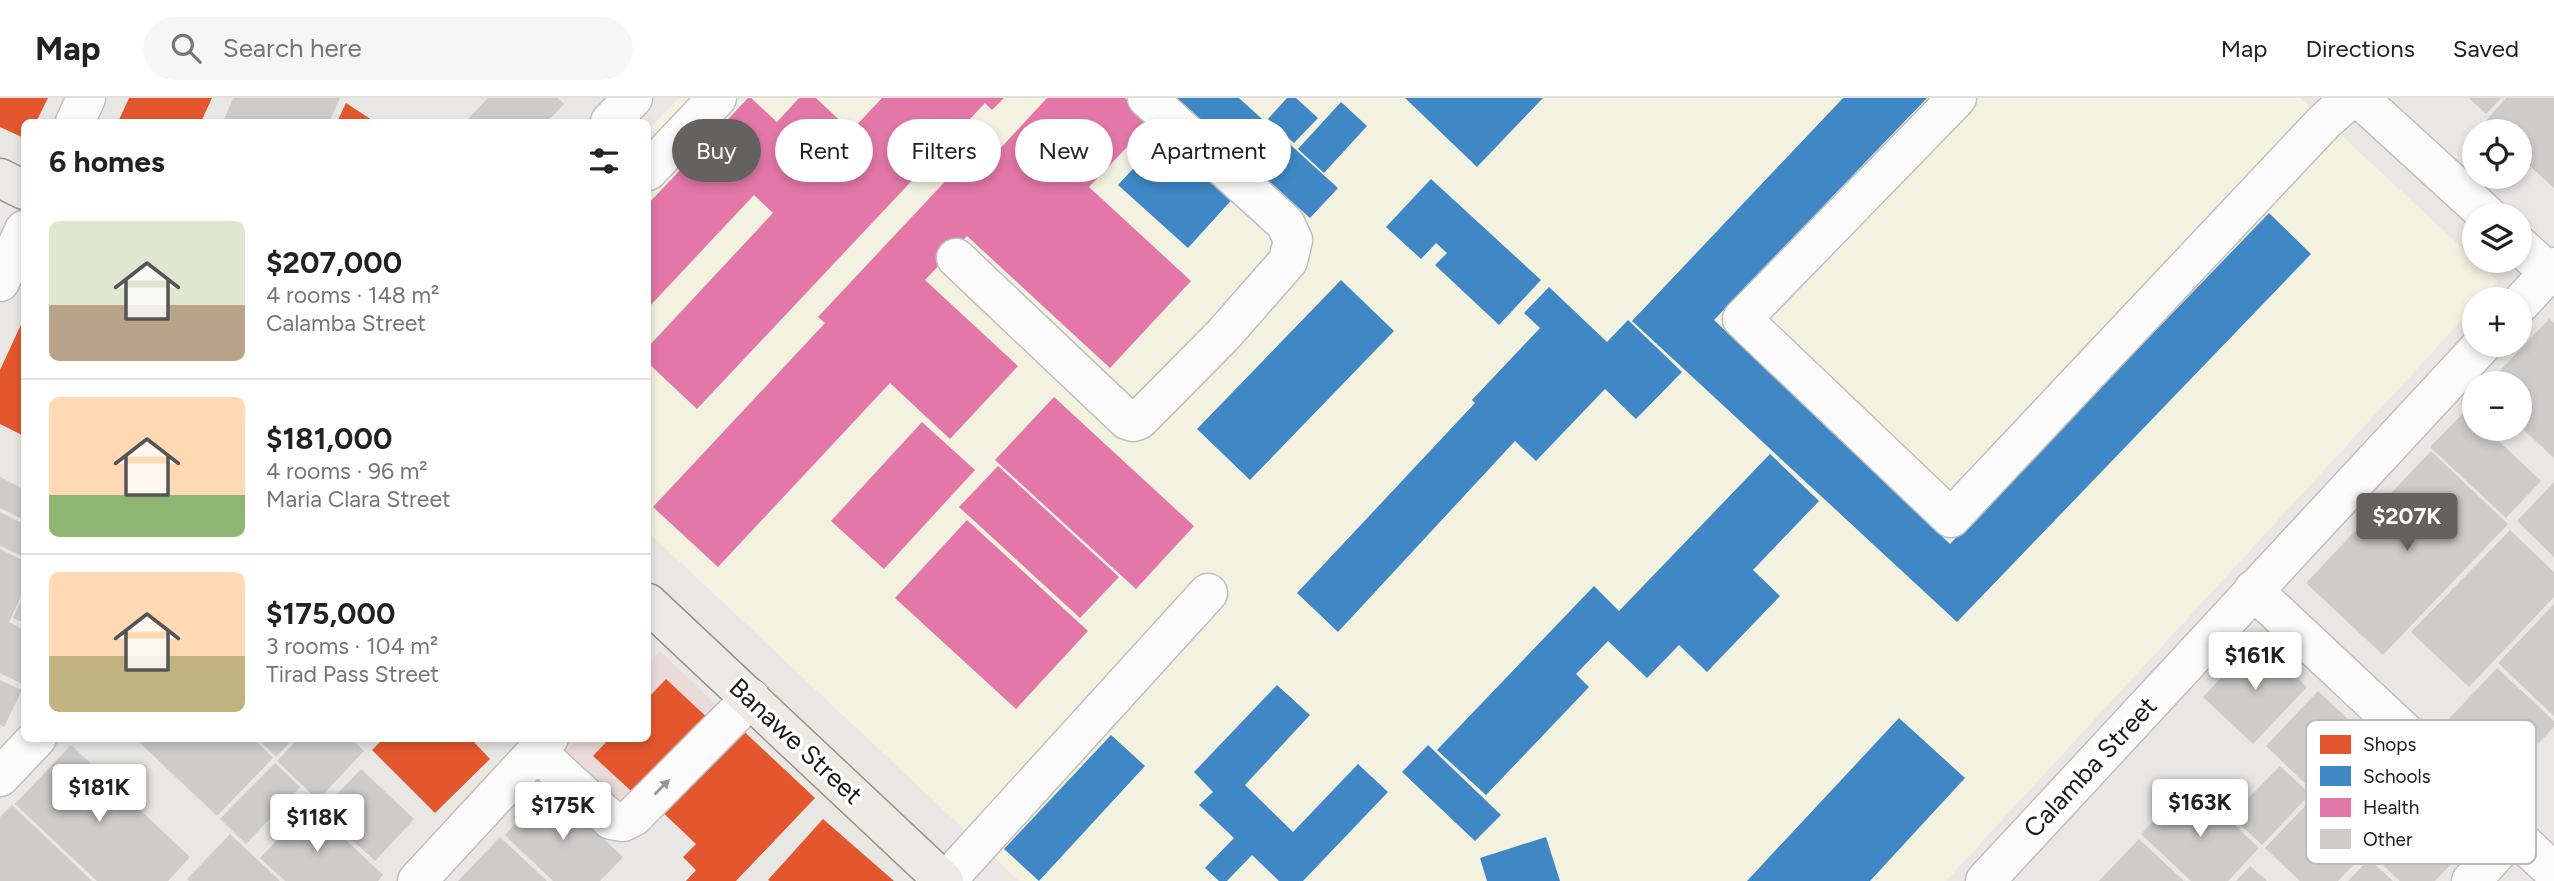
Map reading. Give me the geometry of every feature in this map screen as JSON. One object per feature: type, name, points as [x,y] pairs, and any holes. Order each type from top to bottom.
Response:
[{"type":"main road","points":[[0,178],[21,188]]},
{"type":"main road","name":"Banawe Street","points":[[652,617],[751,698],[945,881]]},
{"type":"street","points":[[76,119],[86,98]]},
{"type":"street","points":[[613,119],[633,98]]},
{"type":"street","points":[[651,168],[717,98]]},
{"type":"street","points":[[956,258],[1127,420],[1139,420],[1224,334],[1288,261],[1293,240],[1284,223],[1147,98]]},
{"type":"street","points":[[1957,98],[1742,319],[1951,518],[2316,130],[2351,98]]},
{"type":"street","points":[[2359,98],[2474,203]]},
{"type":"street","points":[[0,282],[21,236]]},
{"type":"street","points":[[2532,256],[2552,272],[2532,292]]},
{"type":"street","name":"Calamba Street","points":[[1985,881],[2471,357]]},
{"type":"street","points":[[2253,590],[2392,720]]},
{"type":"street","points":[[945,881],[1208,593]]},
{"type":"street","points":[[417,881],[543,745],[611,820],[623,822],[633,817],[751,698]]},
{"type":"street","points":[[0,777],[33,742]]},
{"type":"street","points":[[2536,855],[2554,872]]},
{"type":"street","points":[[2471,881],[2487,864]]},
{"type":"shaded area","points":[[678,98],[2301,98],[2462,248],[2462,273],[2489,273],[2498,281],[2492,287],[2462,287],[2462,320],[1946,881],[1019,881],[651,535],[651,128]]},
{"type":"shaded area","points":[[660,651],[735,723],[619,842],[544,774],[574,742],[651,742],[651,661]]},
{"type":"building: Shops","points":[[0,98],[48,98],[38,119],[21,119],[21,137],[0,127]]},
{"type":"building: Shops","points":[[129,98],[212,98],[202,119],[119,119]]},
{"type":"building: Shops","points":[[346,103],[370,119],[338,119]]},
{"type":"building: Shops","points":[[21,324],[21,434],[0,424],[0,370]]},
{"type":"building: Shops","points":[[666,679],[713,723],[641,800],[593,756],[606,742],[651,742],[651,695]]},
{"type":"building: Shops","points":[[735,723],[815,798],[736,881],[686,881],[696,870],[683,857],[696,844],[656,806]]},
{"type":"building: Shops","points":[[380,742],[474,742],[490,759],[435,813],[372,750]]},
{"type":"building: Shops","points":[[823,819],[894,881],[768,880]]},
{"type":"building: Schools","points":[[1177,98],[1239,98],[1262,119],[1200,119]]},
{"type":"building: Schools","points":[[1287,98],[1296,98],[1318,118],[1294,143],[1291,140],[1291,119],[1268,119]]},
{"type":"building: Schools","points":[[1405,98],[1543,98],[1477,167]]},
{"type":"building: Schools","points":[[1843,98],[1927,98],[1714,320],[1950,544],[2269,213],[2311,254],[1957,622],[1632,321]]},
{"type":"building: Schools","points":[[1341,102],[1367,126],[1324,173],[1298,149]]},
{"type":"building: Schools","points":[[1291,145],[1338,188],[1310,218],[1270,182],[1291,182]]},
{"type":"building: Schools","points":[[1127,175],[1127,182],[1221,182],[1236,195],[1188,248],[1118,185]]},
{"type":"building: Schools","points":[[1431,179],[1541,280],[1499,325],[1435,265],[1447,253],[1436,243],[1421,259],[1386,227]]},
{"type":"building: Schools","points":[[1341,280],[1394,331],[1250,480],[1197,429]]},
{"type":"building: Schools","points":[[1549,287],[1607,342],[1628,320],[1682,372],[1636,419],[1605,389],[1536,461],[1515,441],[1338,632],[1297,593],[1475,403],[1472,400],[1540,328],[1524,313]]},
{"type":"building: Schools","points":[[1770,454],[1819,501],[1753,570],[1780,596],[1707,672],[1679,645],[1647,678],[1608,641],[1576,674],[1589,687],[1486,795],[1437,750],[1594,586],[1619,611]]},
{"type":"building: Schools","points":[[1277,685],[1310,715],[1245,785],[1293,832],[1358,764],[1388,792],[1303,881],[1279,881],[1252,855],[1227,881],[1219,881],[1205,868],[1234,838],[1199,805],[1213,792],[1194,772]]},
{"type":"building: Schools","points":[[1899,718],[1965,778],[1870,881],[1747,881]]},
{"type":"building: Schools","points":[[1111,735],[1145,766],[1039,881],[1004,849]]},
{"type":"building: Schools","points":[[1428,745],[1501,815],[1475,841],[1402,772]]},
{"type":"building: Schools","points":[[1546,837],[1560,881],[1487,881],[1480,858]]},
{"type":"building: Health","points":[[748,98],[775,120],[775,182],[873,182],[873,119],[862,119],[882,98],[1004,98],[992,110],[985,103],[970,119],[887,119],[887,182],[911,182],[697,409],[651,366],[651,344],[773,213],[754,195],[651,305],[651,201],[672,179],[672,182],[761,182],[761,119],[728,119]]},
{"type":"building: Health","points":[[799,98],[816,98],[838,119],[780,119]]},
{"type":"building: Health","points":[[1047,98],[1125,98],[1148,119],[1127,119],[1127,147],[1113,162],[1113,119],[1028,119]]},
{"type":"building: Health","points":[[1015,132],[1015,182],[1094,182],[1089,187],[1191,281],[1110,368],[967,236],[925,280],[1018,366],[950,439],[890,383],[718,567],[653,507],[825,323],[818,317],[945,182],[1001,182],[1001,148]]},
{"type":"building: Health","points":[[1054,397],[1194,526],[1136,589],[995,460]]},
{"type":"building: Health","points":[[922,422],[975,470],[884,569],[831,521]]},
{"type":"building: Health","points":[[998,466],[1119,577],[1080,618],[959,507]]},
{"type":"building: Health","points":[[967,520],[1088,631],[1016,709],[895,598]]},
{"type":"building: Other","points":[[233,98],[340,98],[330,119],[224,119]]},
{"type":"building: Other","points":[[488,98],[558,98],[564,104],[550,119],[468,119]]},
{"type":"building: Other","points":[[2469,98],[2501,98],[2486,114]]},
{"type":"building: Other","points":[[2506,98],[2554,98],[2554,188],[2532,168],[2532,119],[2487,119]]},
{"type":"building: Other","points":[[2549,319],[2554,323],[2554,458],[2532,437],[2532,371],[2499,371],[2513,357],[2532,357],[2532,337]]},
{"type":"building: Other","points":[[2462,414],[2462,441],[2499,441],[2541,481],[2506,518],[2430,447]]},
{"type":"building: Other","points":[[2431,451],[2508,524],[2383,655],[2306,583]]},
{"type":"building: Other","points":[[0,477],[21,488],[21,518],[0,508]]},
{"type":"building: Other","points":[[2554,482],[2554,557],[2517,521]]},
{"type":"building: Other","points":[[0,512],[21,522],[21,556],[0,546]]},
{"type":"building: Other","points":[[2510,530],[2554,572],[2554,597],[2469,687],[2411,632]]},
{"type":"building: Other","points":[[0,549],[21,560],[21,596],[9,622],[21,628],[21,684],[0,673]]},
{"type":"building: Other","points":[[21,601],[21,622],[13,618]]},
{"type":"building: Other","points":[[2554,604],[2554,716],[2498,663]]},
{"type":"building: Other","points":[[2257,640],[2307,687],[2253,744],[2203,697]]},
{"type":"building: Other","points":[[2497,668],[2554,721],[2554,727],[2536,746],[2536,720],[2448,720]]},
{"type":"building: Other","points":[[0,680],[21,690],[21,692],[4,727],[0,725]]},
{"type":"building: Other","points":[[2318,691],[2349,720],[2306,720],[2306,784],[2266,746]]},
{"type":"building: Other","points":[[257,742],[273,758],[217,816],[140,743]]},
{"type":"building: Other","points":[[261,742],[290,742],[276,757]]},
{"type":"building: Other","points":[[295,742],[354,742],[364,751],[318,800],[277,761]]},
{"type":"building: Other","points":[[71,745],[190,857],[168,881],[97,881],[15,804]]},
{"type":"building: Other","points":[[275,763],[300,787],[246,844],[220,819]]},
{"type":"building: Other","points":[[2280,766],[2306,790],[2306,798],[2262,845],[2231,816]]},
{"type":"building: Other","points":[[361,769],[414,819],[375,861],[321,811]]},
{"type":"building: Other","points":[[2190,783],[2259,848],[2228,881],[2191,881],[2141,834]]},
{"type":"building: Other","points":[[549,788],[623,857],[600,881],[553,881],[505,835]]},
{"type":"building: Other","points":[[12,805],[92,881],[0,881],[0,817]]},
{"type":"building: Other","points":[[2306,805],[2306,864],[2354,864],[2338,881],[2300,881],[2265,848]]},
{"type":"building: Other","points":[[310,806],[383,875],[378,881],[285,881],[260,858]]},
{"type":"building: Other","points":[[230,834],[280,881],[189,881],[187,879]]},
{"type":"building: Other","points":[[500,837],[547,881],[458,881]]},
{"type":"building: Other","points":[[2139,839],[2184,881],[2099,881]]},
{"type":"building: Other","points":[[2364,864],[2374,864],[2393,881],[2348,881]]},
{"type":"building: Other","points":[[2382,864],[2451,864],[2435,881],[2400,881]]},
{"type":"building: Other","points":[[2250,866],[2267,881],[2236,881]]}]
